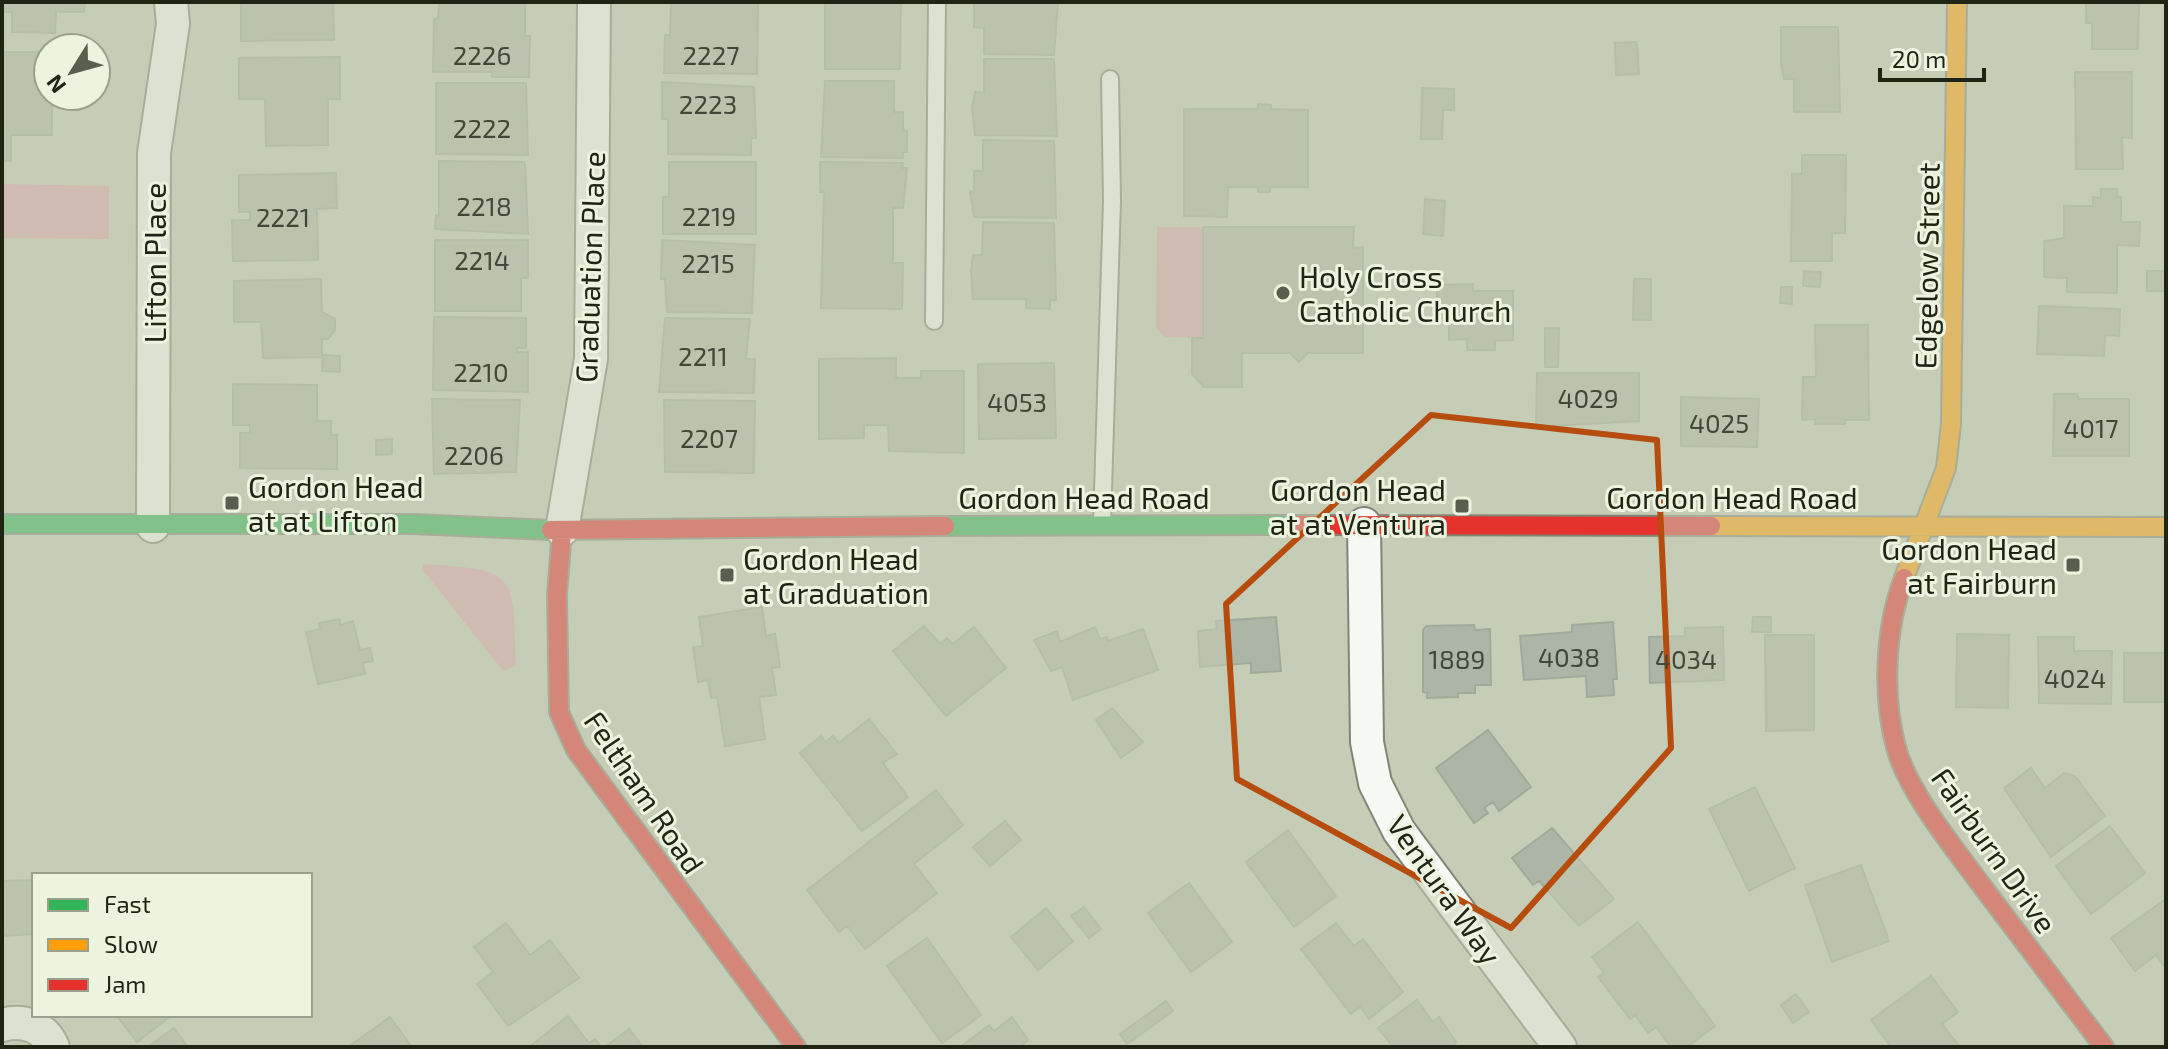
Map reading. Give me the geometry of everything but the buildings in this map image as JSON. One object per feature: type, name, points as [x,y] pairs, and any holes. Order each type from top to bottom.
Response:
[{"type":"main road","name":"Edgelow Street","points":[[1923,526],[1946,468],[1952,409],[1957,2]]},
{"type":"main road","name":"Gordon Head Road","points":[[2,524],[413,524],[562,530],[1102,524],[2166,527]]},
{"type":"main road","name":"Fairburn Drive","points":[[1923,526],[1897,597],[1889,654],[1890,711],[1896,749],[1932,819],[2104,1047]]},
{"type":"main road","name":"Feltham Road","points":[[562,530],[557,595],[559,712],[576,750],[796,1047]]},
{"type":"street","name":"Lifton Place","points":[[153,526],[154,153],[173,24],[171,2]]},
{"type":"street","name":"Graduation Place","points":[[562,530],[591,359],[594,2]]},
{"type":"street","name":"Ventura Way","points":[[1364,524],[1367,742],[1375,783],[1399,831],[1560,1047]]},
{"type":"street","points":[[2,1025],[19,1022],[32,1025],[43,1032],[53,1047]]},
{"type":"lane","points":[[934,321],[937,2]]},
{"type":"lane","points":[[1102,524],[1112,201],[1110,79]]},
{"type":"highlighted area","points":[[1431,415],[1657,440],[1671,748],[1511,928],[1237,779],[1226,604]]},
{"type":"shaded area","points":[[2,184],[109,186],[109,239],[2,238]]},
{"type":"shaded area","points":[[1157,227],[1203,227],[1203,338],[1165,337],[1156,328]]},
{"type":"shaded area","points":[[423,564],[478,569],[494,574],[504,582],[513,611],[516,665],[503,671],[423,570]]},
{"type":"traffic: fast","points":[[2,524],[413,524],[551,530]]},
{"type":"traffic: fast","points":[[945,526],[1295,525]]},
{"type":"traffic: slow","points":[[1904,578],[1946,468],[1951,424],[1957,2]]},
{"type":"traffic: slow","points":[[1711,526],[2166,527]]},
{"type":"traffic: jam","points":[[1295,525],[1711,526]]},
{"type":"traffic: jam","points":[[551,530],[945,526]]},
{"type":"traffic: jam","points":[[562,530],[557,595],[559,712],[576,750],[796,1047]]},
{"type":"traffic: jam","points":[[1904,578],[1889,640],[1887,684],[1892,727],[1902,764],[1921,801],[1946,837],[2104,1047]]},
{"type":"place","name":"Holy Cross Catholic Church","points":[[1283,293]]},
{"type":"place","name":"Gordon Head at at Lifton","points":[[232,503]]},
{"type":"place","name":"Gordon Head at at Ventura","points":[[1462,506]]},
{"type":"place","name":"Gordon Head at Fairburn","points":[[2073,565]]},
{"type":"place","name":"Gordon Head at Graduation","points":[[727,575]]}]
